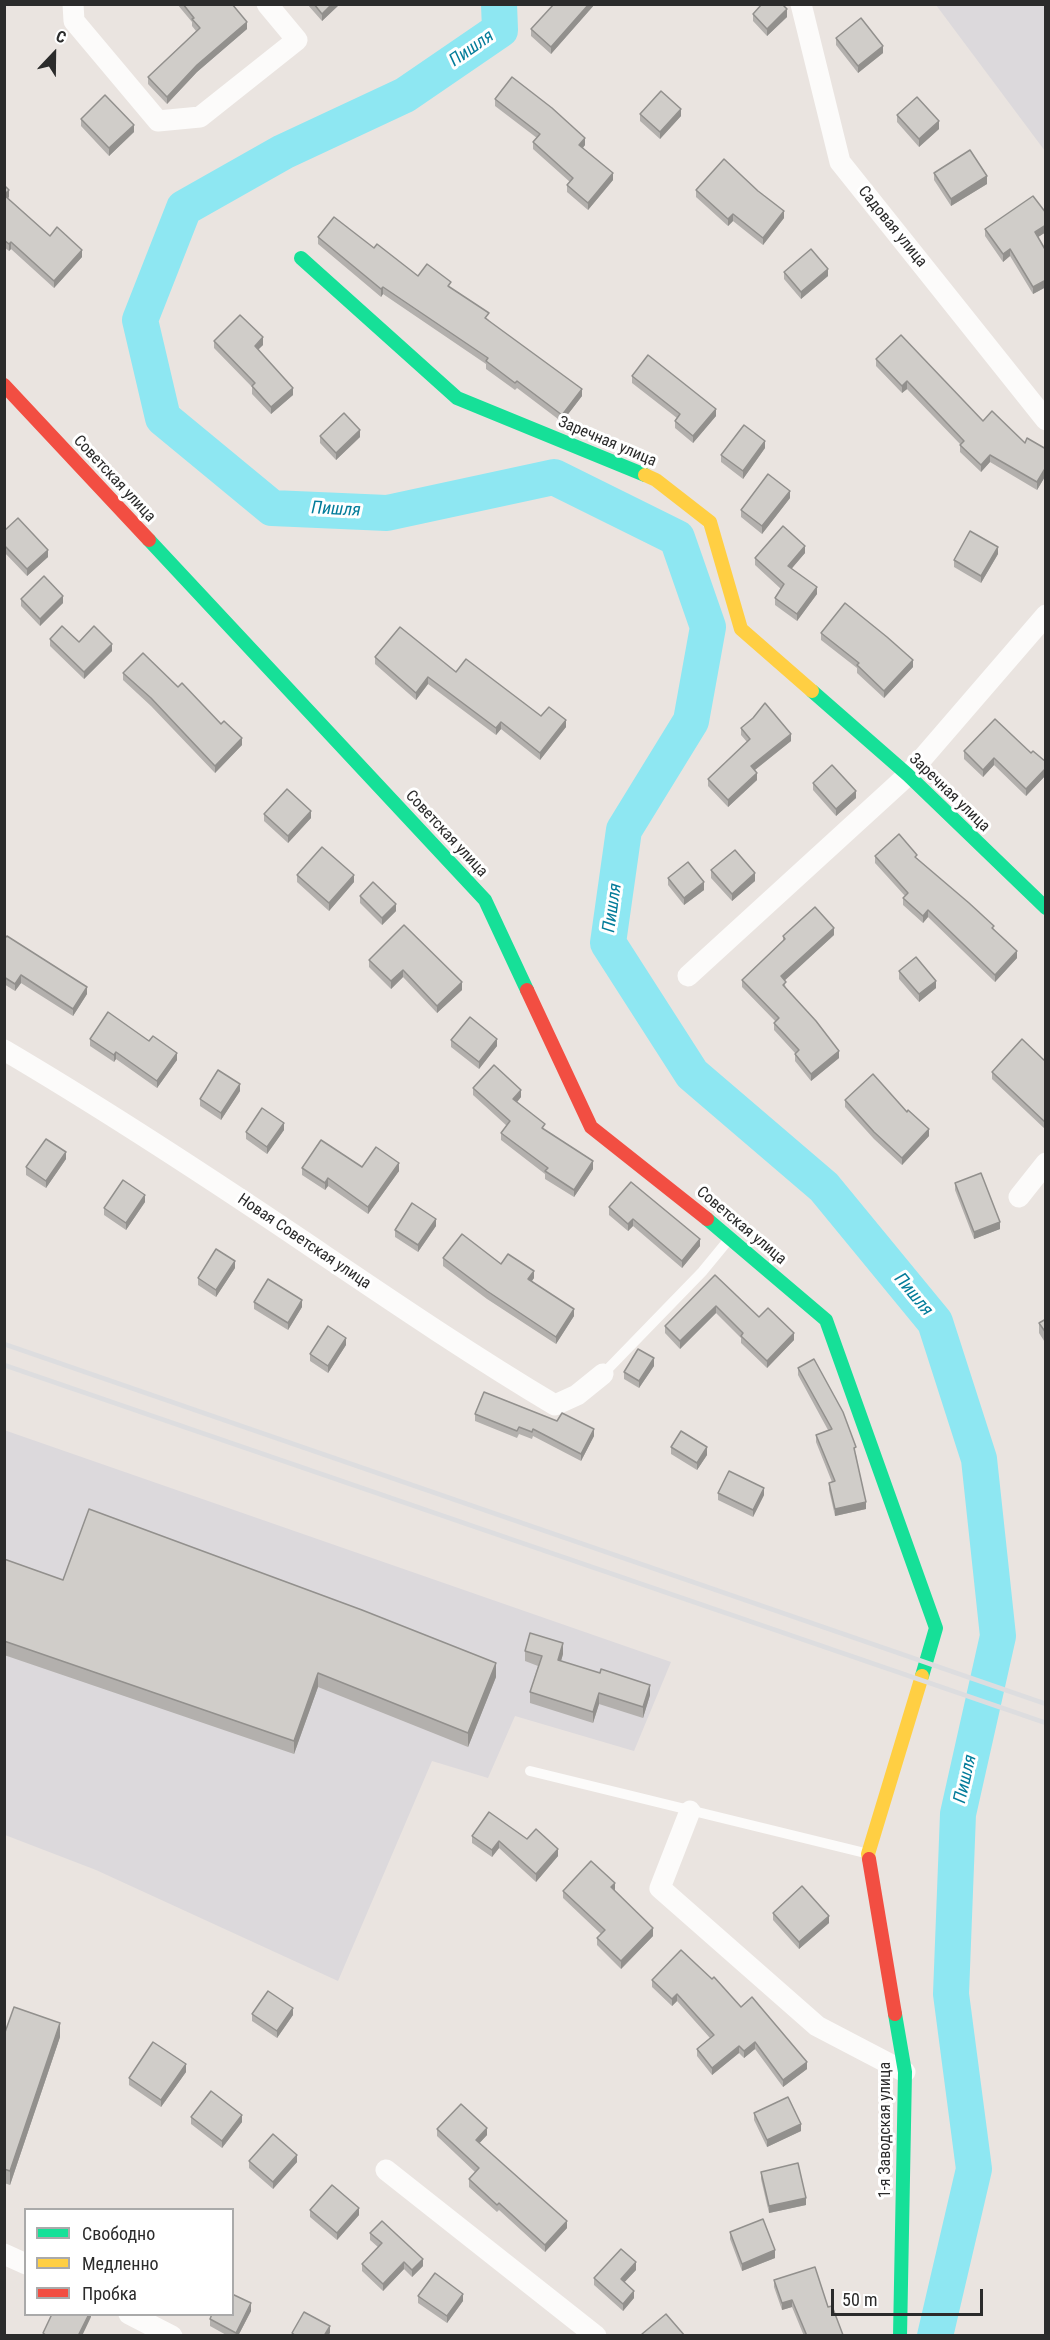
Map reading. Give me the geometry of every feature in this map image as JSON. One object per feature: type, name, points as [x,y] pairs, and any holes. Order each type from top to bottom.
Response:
[{"type":"street","points":[[73,4],[74,21],[158,121],[200,117],[297,40],[267,4]]},
{"type":"street","name":"Садовая улица","points":[[801,4],[840,162],[1046,420]]},
{"type":"street","name":"Заречная улица","points":[[301,258],[457,398],[656,480],[710,522],[741,629],[908,775],[1046,908]]},
{"type":"street","name":"Советская улица","points":[[4,385],[485,900],[591,1127],[730,1237],[826,1320],[936,1628],[868,1854]]},
{"type":"street","points":[[688,976],[908,775],[1046,615]]},
{"type":"street","name":"Новая Советская улица","points":[[4,1050],[102,1109],[476,1358],[555,1405],[577,1395],[603,1374]]},
{"type":"street","points":[[1019,1197],[1046,1163]]},
{"type":"street","points":[[690,1811],[660,1888],[817,2026],[905,2072]]},
{"type":"street","name":"1-я Заводская улица","points":[[868,1854],[905,2072],[900,2336]]},
{"type":"street","points":[[386,2170],[596,2336]]},
{"type":"street","points":[[4,2254],[24,2263]]},
{"type":"street","points":[[133,2316],[172,2336]]},
{"type":"lane","points":[[603,1374],[702,1272],[730,1237]]},
{"type":"lane","points":[[530,1772],[868,1854]]},
{"type":"shaded area","points":[[936,5],[1045,5],[1045,151]]},
{"type":"shaded area","points":[[4,1430],[671,1662],[634,1751],[515,1716],[488,1778],[432,1761],[338,1981],[96,1870],[5,1835]]},
{"type":"building","points":[[183,4],[232,4],[247,22],[197,65],[167,97],[148,77],[200,28]]},
{"type":"building","points":[[314,4],[332,4],[322,14]]},
{"type":"building","points":[[554,4],[589,4],[551,47],[531,29]]},
{"type":"building","points":[[762,4],[782,4],[787,9],[767,29],[753,14]]},
{"type":"building","points":[[861,18],[883,46],[858,66],[836,38]]},
{"type":"building","points":[[512,77],[552,108],[585,138],[579,145],[613,173],[588,203],[567,185],[573,178],[533,142],[540,134],[495,99]]},
{"type":"building","points":[[661,91],[681,109],[660,132],[640,114]]},
{"type":"building","points":[[105,95],[134,125],[109,148],[81,119]]},
{"type":"building","points":[[917,97],[939,121],[919,139],[897,115]]},
{"type":"building","points":[[970,150],[987,176],[951,199],[934,173]]},
{"type":"building","points":[[724,159],[758,191],[784,211],[763,238],[733,214],[728,219],[696,190]]},
{"type":"building","points":[[4,185],[9,190],[4,195]]},
{"type":"building","points":[[4,195],[50,236],[57,227],[82,250],[54,281],[11,242],[9,244],[4,240]]},
{"type":"building","points":[[1033,196],[1046,213],[1046,225],[1035,232],[1046,251],[1046,280],[1033,287],[1010,249],[1003,254],[985,229]]},
{"type":"building","points":[[334,217],[374,248],[377,244],[418,276],[427,264],[451,282],[448,286],[489,313],[485,318],[582,389],[562,415],[486,361],[488,358],[383,287],[381,289],[318,237]]},
{"type":"building","points":[[811,249],[828,269],[801,292],[784,272]]},
{"type":"building","points":[[240,315],[263,337],[255,346],[293,388],[271,407],[252,386],[255,383],[214,341]]},
{"type":"building","points":[[901,335],[983,421],[992,411],[1025,443],[1027,438],[1046,449],[1046,467],[1037,482],[990,455],[981,465],[960,445],[964,441],[907,381],[902,386],[876,359]]},
{"type":"building","points":[[648,355],[716,409],[693,436],[675,421],[680,414],[632,376]]},
{"type":"building","points":[[344,413],[360,430],[336,453],[320,436]]},
{"type":"building","points":[[744,425],[765,441],[743,471],[721,455]]},
{"type":"building","points":[[768,474],[790,491],[762,526],[741,510]]},
{"type":"building","points":[[18,518],[48,550],[27,569],[4,545],[4,531]]},
{"type":"building","points":[[783,526],[805,546],[788,566],[817,587],[797,614],[775,598],[784,584],[755,558]]},
{"type":"building","points":[[970,531],[998,547],[981,576],[954,560]]},
{"type":"building","points":[[44,576],[63,596],[40,619],[21,599]]},
{"type":"building","points":[[845,603],[913,660],[884,691],[857,665],[859,663],[821,633]]},
{"type":"building","points":[[62,626],[79,642],[94,626],[112,644],[84,672],[50,639]]},
{"type":"building","points":[[400,627],[456,672],[466,659],[541,716],[549,707],[566,720],[540,753],[501,722],[496,728],[428,677],[416,693],[375,657]]},
{"type":"building","points":[[143,653],[178,687],[182,683],[221,724],[224,721],[242,738],[215,766],[151,698],[123,673]]},
{"type":"building","points":[[765,703],[791,734],[751,766],[757,773],[728,800],[708,779],[750,739],[741,728]]},
{"type":"building","points":[[995,719],[1031,753],[1033,751],[1046,762],[1046,768],[1026,789],[994,758],[983,770],[964,751]]},
{"type":"building","points":[[832,765],[856,791],[836,809],[813,783]]},
{"type":"building","points":[[287,789],[311,811],[288,836],[264,814]]},
{"type":"building","points":[[899,834],[917,855],[915,857],[994,926],[992,928],[1017,951],[995,975],[928,910],[923,916],[903,898],[908,893],[875,856]]},
{"type":"building","points":[[322,847],[354,875],[329,903],[297,875]]},
{"type":"building","points":[[735,850],[755,873],[732,894],[711,870]]},
{"type":"building","points":[[688,862],[704,882],[684,898],[668,878]]},
{"type":"building","points":[[373,882],[396,904],[382,918],[360,896]]},
{"type":"building","points":[[815,907],[834,928],[781,976],[786,982],[783,985],[816,1021],[839,1051],[811,1074],[795,1054],[799,1050],[774,1023],[779,1018],[742,980],[785,939],[783,936]]},
{"type":"building","points":[[404,925],[462,982],[437,1006],[403,970],[391,981],[369,960]]},
{"type":"building","points":[[7,936],[87,987],[73,1009],[21,975],[15,984],[4,977],[4,939]]},
{"type":"building","points":[[916,957],[936,981],[919,994],[899,971]]},
{"type":"building","points":[[108,1012],[149,1041],[153,1036],[177,1053],[157,1081],[116,1052],[114,1055],[90,1039]]},
{"type":"building","points":[[470,1017],[497,1039],[479,1062],[451,1040]]},
{"type":"building","points":[[1022,1039],[1046,1062],[1046,1123],[992,1072]]},
{"type":"building","points":[[494,1065],[521,1090],[513,1099],[545,1124],[542,1128],[593,1161],[574,1190],[545,1171],[548,1168],[501,1133],[510,1121],[473,1088]]},
{"type":"building","points":[[218,1070],[240,1084],[221,1113],[200,1099]]},
{"type":"building","points":[[873,1074],[907,1112],[908,1110],[929,1129],[902,1158],[845,1100]]},
{"type":"building","points":[[262,1108],[284,1123],[267,1147],[246,1132]]},
{"type":"building","points":[[46,1139],[66,1152],[46,1181],[26,1167]]},
{"type":"building","points":[[321,1140],[362,1167],[376,1147],[399,1163],[368,1207],[328,1178],[325,1183],[302,1168]]},
{"type":"building","points":[[981,1173],[1000,1222],[974,1232],[955,1183]]},
{"type":"building","points":[[123,1180],[145,1195],[126,1223],[104,1208]]},
{"type":"building","points":[[631,1182],[700,1239],[682,1261],[633,1219],[628,1224],[609,1207]]},
{"type":"building","points":[[412,1203],[436,1219],[418,1245],[395,1230]]},
{"type":"building","points":[[462,1234],[501,1264],[508,1254],[534,1271],[528,1279],[574,1309],[556,1337],[487,1291],[443,1258]]},
{"type":"building","points":[[216,1249],[235,1261],[216,1290],[198,1278]]},
{"type":"building","points":[[715,1275],[759,1317],[768,1308],[794,1333],[767,1361],[741,1336],[743,1333],[716,1306],[680,1341],[665,1326]]},
{"type":"building","points":[[268,1279],[302,1300],[288,1323],[254,1302]]},
{"type":"building","points":[[1046,1319],[1046,1333],[1039,1323]]},
{"type":"building","points":[[328,1326],[346,1338],[328,1366],[310,1354]]},
{"type":"building","points":[[638,1349],[654,1358],[639,1381],[624,1372]]},
{"type":"building","points":[[814,1359],[843,1412],[856,1447],[854,1448],[866,1502],[835,1509],[829,1483],[835,1481],[816,1435],[832,1429],[798,1368]]},
{"type":"building","points":[[484,1392],[557,1421],[562,1413],[594,1429],[581,1454],[533,1429],[532,1432],[519,1427],[517,1431],[475,1414]]},
{"type":"building","points":[[681,1431],[707,1447],[697,1463],[671,1447]]},
{"type":"building","points":[[729,1471],[764,1488],[753,1510],[718,1493]]},
{"type":"building","points":[[89,1509],[362,1610],[496,1663],[468,1733],[318,1673],[294,1741],[4,1641],[4,1559],[63,1580]]},
{"type":"building","points":[[530,1633],[563,1643],[558,1660],[600,1673],[601,1669],[650,1685],[643,1707],[599,1693],[593,1712],[530,1692],[542,1656],[525,1651]]},
{"type":"building","points":[[489,1812],[527,1839],[536,1829],[558,1849],[536,1874],[499,1841],[492,1850],[472,1836]]},
{"type":"building","points":[[591,1861],[615,1883],[611,1887],[653,1928],[621,1961],[597,1938],[605,1930],[563,1891]]},
{"type":"building","points":[[802,1886],[829,1916],[799,1942],[773,1913]]},
{"type":"building","points":[[681,1950],[712,1979],[714,1977],[741,2007],[752,1997],[807,2062],[783,2080],[755,2042],[744,2051],[739,2046],[712,2068],[697,2049],[714,2035],[677,1994],[672,1999],[652,1980]]},
{"type":"building","points":[[268,1991],[293,2008],[277,2031],[252,2014]]},
{"type":"building","points":[[14,2007],[60,2023],[10,2171],[4,2169],[4,2035]]},
{"type":"building","points":[[153,2042],[186,2064],[161,2100],[129,2078]]},
{"type":"building","points":[[211,2091],[242,2115],[222,2141],[191,2117]]},
{"type":"building","points":[[788,2097],[801,2124],[767,2140],[754,2113]]},
{"type":"building","points":[[461,2104],[487,2128],[476,2140],[567,2221],[545,2245],[469,2179],[479,2168],[437,2129]]},
{"type":"building","points":[[273,2134],[297,2155],[273,2182],[249,2161]]},
{"type":"building","points":[[798,2163],[806,2198],[769,2206],[761,2172]]},
{"type":"building","points":[[332,2185],[359,2208],[337,2233],[310,2210]]},
{"type":"building","points":[[763,2219],[775,2250],[742,2264],[730,2232]]},
{"type":"building","points":[[382,2221],[423,2259],[412,2270],[404,2262],[383,2284],[362,2264],[382,2243],[370,2233]]},
{"type":"building","points":[[621,2249],[636,2262],[621,2279],[634,2291],[623,2304],[594,2278]]},
{"type":"building","points":[[815,2267],[828,2307],[832,2306],[842,2336],[807,2336],[792,2300],[782,2303],[774,2280]]},
{"type":"building","points":[[435,2273],[463,2294],[447,2316],[418,2296]]},
{"type":"building","points":[[234,2295],[251,2303],[236,2333],[210,2319],[211,2316],[234,2316]]},
{"type":"building","points":[[304,2312],[330,2326],[324,2336],[296,2336],[292,2333]]},
{"type":"building","points":[[666,2314],[685,2336],[644,2336],[642,2334]]},
{"type":"building","points":[[51,2316],[88,2316],[78,2336],[47,2336],[43,2333]]},
{"type":"waterway","name":"Пишля","points":[[499,4],[500,30],[405,95],[283,152],[184,208],[140,320],[163,418],[272,508],[387,513],[554,477],[677,538],[708,627],[691,721],[624,830],[608,943],[692,1074],[824,1187],[935,1322],[979,1459],[998,1636],[958,1814],[951,1994],[974,2169],[935,2336]]},
{"type":"railway","points":[[4,1344],[1046,1704]]},
{"type":"railway","points":[[4,1365],[1046,1723]]},
{"type":"traffic: fast","points":[[301,258],[457,398],[645,475]]},
{"type":"traffic: fast","points":[[149,540],[485,900],[527,990]]},
{"type":"traffic: fast","points":[[812,691],[908,775],[1046,908]]},
{"type":"traffic: fast","points":[[707,1219],[826,1320],[936,1628],[922,1676]]},
{"type":"traffic: fast","points":[[895,2014],[905,2072],[900,2336]]},
{"type":"traffic: slow","points":[[645,475],[656,480],[710,522],[741,629],[812,691]]},
{"type":"traffic: slow","points":[[869,1859],[868,1854],[922,1676]]},
{"type":"traffic: jam","points":[[4,385],[149,540]]},
{"type":"traffic: jam","points":[[527,990],[591,1127],[707,1219]]},
{"type":"traffic: jam","points":[[869,1859],[895,2014]]}]
